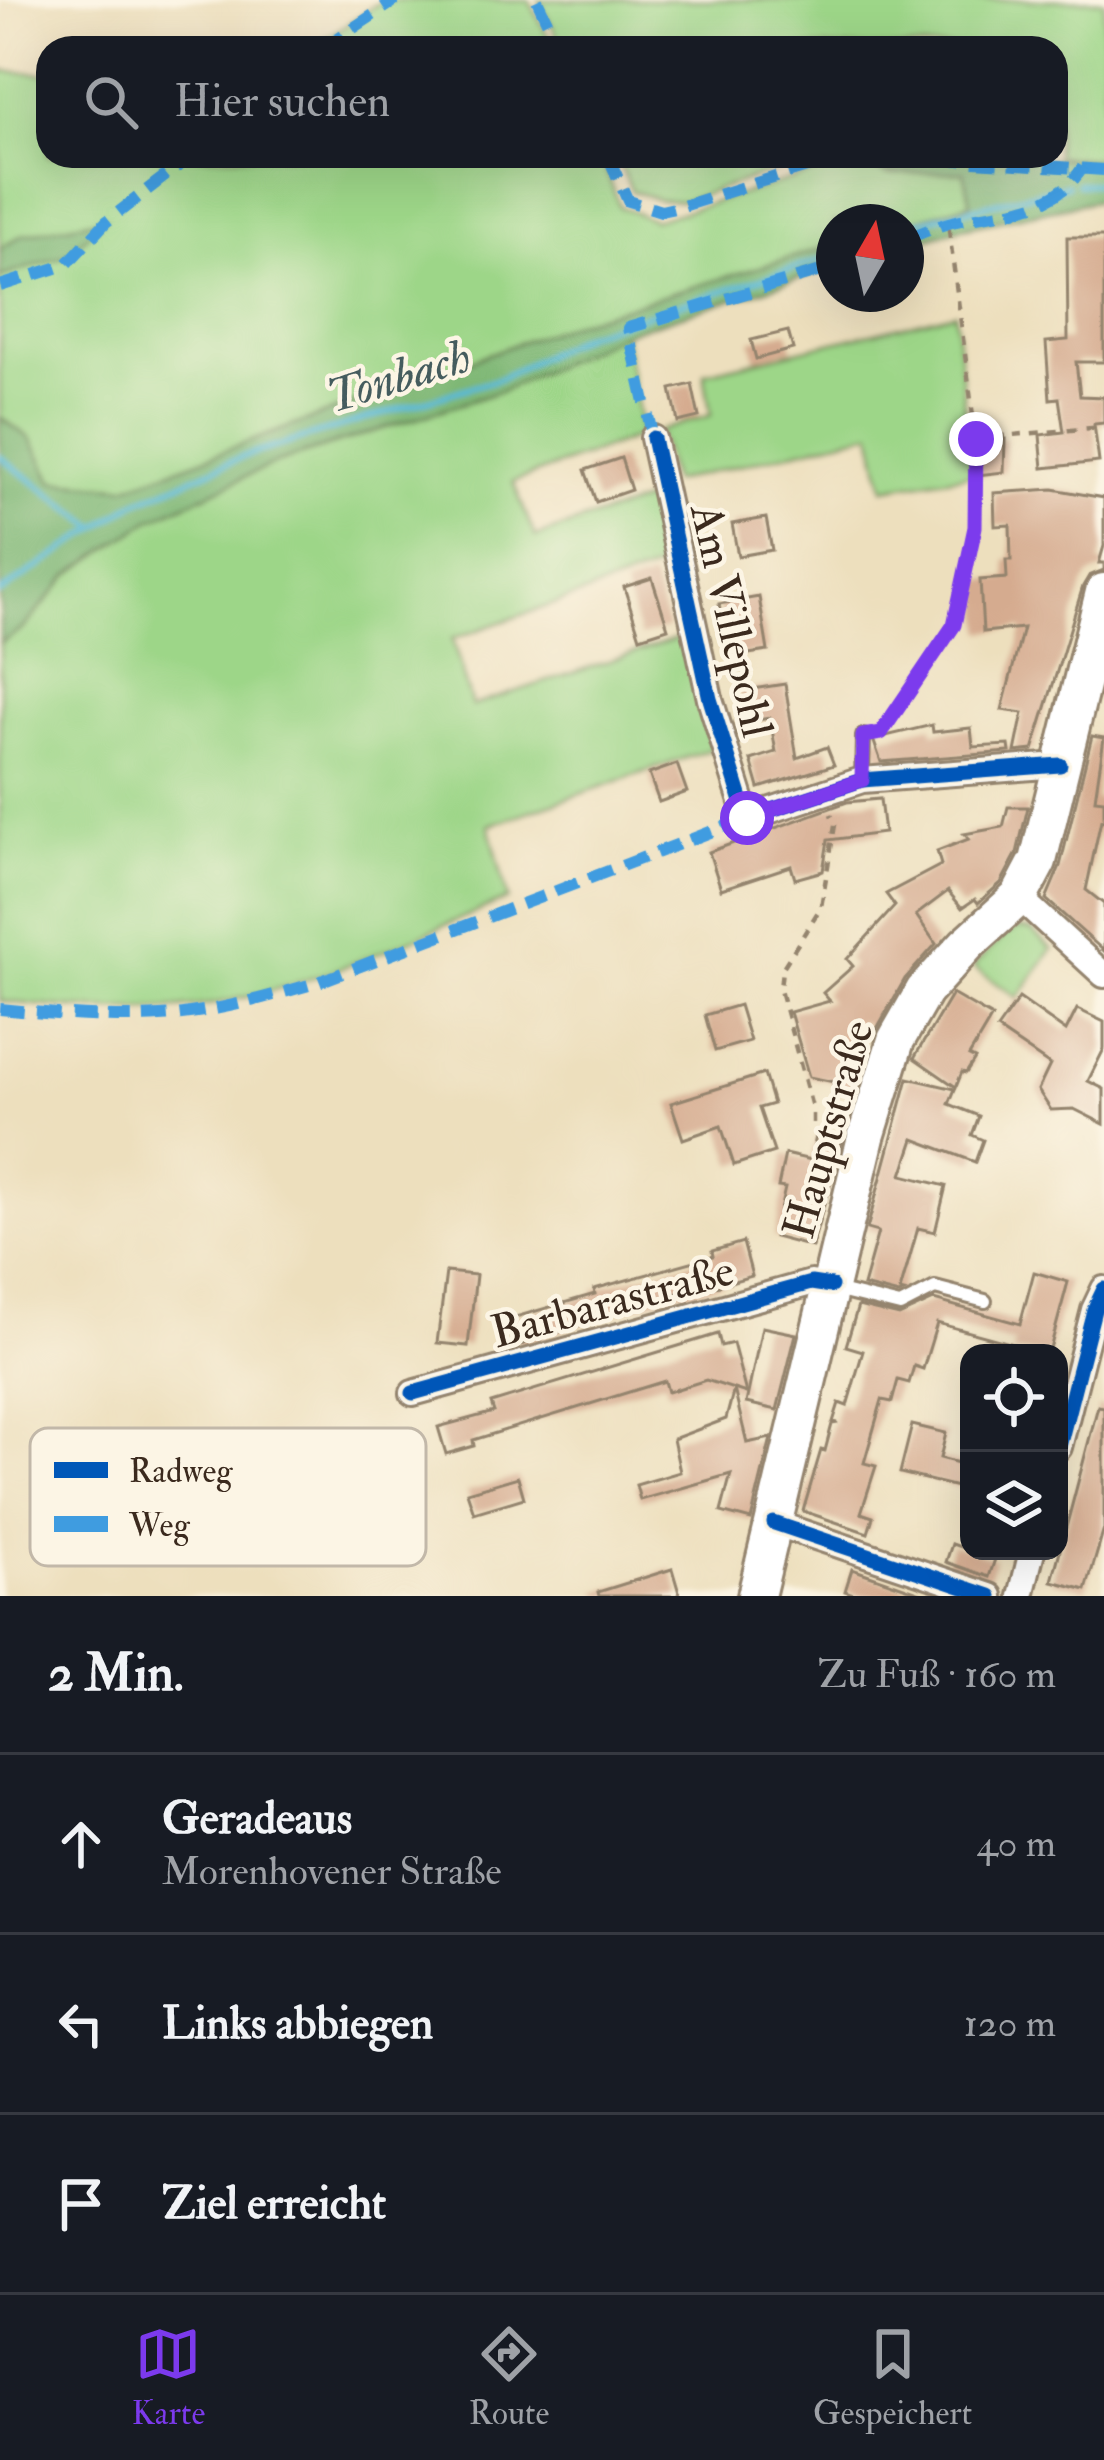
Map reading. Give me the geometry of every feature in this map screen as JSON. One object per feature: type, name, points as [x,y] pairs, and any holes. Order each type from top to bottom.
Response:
[{"type":"main road","name":"Hauptstraße","points":[[756,1596],[866,1137],[896,1040],[924,991],[1019,897],[1038,861],[1104,592]]},
{"type":"street","name":"Am Villepohl","points":[[653,438],[710,699],[747,818],[822,791]]},
{"type":"street","points":[[822,791],[862,780],[1060,765]]},
{"type":"street","points":[[1019,897],[1104,975]]},
{"type":"street","name":"Barbarastraße","points":[[413,1393],[812,1283],[831,1287]]},
{"type":"street","points":[[1068,1412],[1094,1310],[1104,1289]]},
{"type":"street","points":[[774,1523],[989,1596]]},
{"type":"street","points":[[1021,1596],[1030,1560]]},
{"type":"lane","points":[[862,780],[863,736]]},
{"type":"lane","points":[[831,1287],[900,1306],[935,1288],[986,1301]]},
{"type":"path","points":[[863,736],[881,733],[954,625],[975,527],[976,439],[948,223]]},
{"type":"path","points":[[976,439],[1104,427]]},
{"type":"path","points":[[813,1124],[814,1111],[780,990],[782,969],[821,907],[835,825],[822,791]]},
{"type":"green space","points":[[383,0],[529,0],[548,36],[329,36]]},
{"type":"green space","points":[[539,0],[1104,0],[1104,160],[1068,157],[1068,36],[557,36]]},
{"type":"green space","points":[[0,71],[36,73],[36,168],[605,168],[620,207],[654,220],[830,168],[872,168],[888,174],[964,171],[971,203],[924,217],[924,204],[816,204],[816,250],[576,322],[126,487],[53,481],[31,439],[0,417],[0,277],[68,255],[22,235],[0,249]]},
{"type":"green space","points":[[1068,159],[1104,159],[1104,199],[924,239],[924,217],[971,203],[964,172],[888,174],[875,168],[1068,168]]},
{"type":"green space","points":[[621,168],[784,168],[683,201],[659,200],[632,191]]},
{"type":"green space","points":[[104,218],[68,255],[0,277],[0,249],[22,235]]},
{"type":"green space","points":[[816,250],[816,274],[624,333],[501,391],[278,462],[150,520],[69,575],[23,629],[0,643],[0,417],[31,439],[53,481],[126,487],[576,322]]},
{"type":"green space","points":[[955,313],[971,474],[884,488],[872,432],[672,482],[659,431],[711,415],[704,373]]},
{"type":"green space","points":[[624,333],[642,435],[513,482],[535,537],[659,496],[671,564],[452,639],[472,706],[682,637],[712,749],[489,825],[508,899],[325,973],[250,996],[186,1007],[106,1010],[0,1001],[0,643],[23,629],[69,575],[150,520],[278,462],[501,391]]},
{"type":"green space","points":[[1019,928],[1031,930],[1052,949],[1018,998],[973,967],[1006,934]]},
{"type":"building","points":[[1067,237],[1104,237],[1104,362],[1076,362],[1080,396],[1104,397],[1104,423],[1094,424],[1099,462],[1043,468],[1040,435],[1064,432],[1059,398],[1050,399],[1046,342],[1068,340]]},
{"type":"building","points":[[788,331],[793,349],[756,359],[751,340]]},
{"type":"building","points":[[692,384],[699,417],[678,422],[671,389]]},
{"type":"building","points":[[1005,439],[1004,472],[977,475],[978,441]]},
{"type":"building","points":[[621,458],[631,490],[596,502],[585,470]]},
{"type":"building","points":[[1053,489],[1104,498],[1104,546],[1099,563],[1104,563],[1104,570],[1089,576],[1083,586],[1033,750],[1015,752],[1023,713],[1002,710],[1023,628],[983,632],[980,580],[1007,578],[1006,560],[1011,560],[1010,525],[995,526],[994,493]]},
{"type":"building","points":[[766,518],[772,550],[738,556],[732,524]]},
{"type":"building","points":[[652,578],[668,628],[640,637],[624,587]]},
{"type":"building","points":[[759,597],[768,651],[729,657],[719,604]]},
{"type":"building","points":[[785,684],[797,758],[827,747],[834,765],[759,788],[751,760],[776,752],[770,718],[744,722],[739,691]]},
{"type":"building","points":[[932,725],[933,732],[971,728],[973,747],[1009,745],[1010,752],[881,762],[873,739]]},
{"type":"building","points":[[1092,736],[1104,738],[1095,799],[1104,800],[1104,821],[1086,890],[1104,904],[1104,951],[1046,899],[1060,866]]},
{"type":"building","points":[[677,764],[687,792],[659,802],[649,774]]},
{"type":"building","points":[[880,799],[884,833],[828,840],[823,871],[795,879],[791,866],[721,889],[709,852],[847,802]]},
{"type":"building","points":[[1008,807],[1028,807],[1017,853],[1001,883],[978,903],[975,899],[962,908],[948,891],[916,915],[936,944],[905,979],[875,1032],[859,1020],[849,1064],[864,1068],[856,1093],[809,1077],[790,1012],[830,1001],[823,993],[853,966],[847,959],[895,906],[886,894],[941,865],[937,851],[969,839],[964,834],[1003,827]]},
{"type":"building","points":[[952,994],[992,1017],[969,1056],[975,1059],[956,1087],[914,1058]]},
{"type":"building","points":[[1019,998],[1066,1031],[1077,1009],[1104,1022],[1104,1049],[1088,1081],[1104,1089],[1104,1124],[1074,1109],[1051,1110],[1038,1090],[1050,1065],[997,1029]]},
{"type":"building","points":[[739,1005],[750,1041],[715,1051],[705,1015]]},
{"type":"building","points":[[764,1074],[773,1104],[759,1108],[774,1152],[734,1165],[721,1126],[683,1139],[671,1103]]},
{"type":"building","points":[[908,1078],[955,1089],[949,1104],[979,1116],[972,1135],[983,1140],[975,1162],[914,1139],[902,1175],[946,1186],[935,1232],[918,1228],[900,1291],[904,1292],[899,1295],[863,1286],[878,1232],[867,1229]]},
{"type":"building","points":[[816,1136],[842,1142],[812,1247],[774,1237],[785,1188],[778,1187],[785,1154],[811,1160]]},
{"type":"building","points":[[743,1242],[752,1276],[684,1295],[683,1291],[520,1345],[512,1318],[713,1256],[712,1251]]},
{"type":"building","points":[[446,1272],[476,1275],[468,1346],[437,1343]]},
{"type":"building","points":[[1034,1272],[1068,1282],[1051,1344],[1014,1344],[937,1323],[923,1369],[914,1366],[909,1383],[898,1380],[892,1402],[882,1400],[864,1463],[876,1466],[861,1513],[873,1517],[868,1533],[803,1511],[821,1450],[825,1451],[832,1424],[838,1423],[833,1422],[839,1403],[847,1406],[863,1351],[846,1346],[858,1306],[899,1316],[934,1300],[1020,1324]]},
{"type":"building","points":[[762,1327],[796,1334],[777,1410],[746,1403]]},
{"type":"building","points":[[718,1334],[721,1346],[733,1343],[746,1393],[706,1380],[668,1392],[665,1381],[473,1440],[474,1446],[446,1454],[438,1427],[494,1412],[491,1403]]},
{"type":"building","points":[[734,1389],[747,1443],[771,1438],[751,1520],[721,1512],[731,1474],[640,1500],[636,1485],[680,1472],[673,1439],[726,1419]]},
{"type":"building","points":[[1098,1406],[1104,1407],[1104,1529],[1086,1590],[1052,1581],[1058,1560],[1068,1560],[1068,1520]]},
{"type":"building","points":[[912,1425],[946,1433],[940,1458],[960,1464],[960,1488],[900,1473]]},
{"type":"building","points":[[518,1477],[524,1498],[474,1513],[467,1492]]},
{"type":"building","points":[[952,1544],[960,1547],[960,1560],[995,1560],[989,1577],[946,1562]]},
{"type":"building","points":[[672,1569],[680,1596],[599,1596],[598,1592]]},
{"type":"building","points":[[852,1569],[920,1596],[859,1596],[845,1591]]},
{"type":"waterway","name":"Tonbach","points":[[1078,184],[1104,183]]},
{"type":"waterway","name":"Tonbach","points":[[924,221],[1067,185]]},
{"type":"waterway","name":"Tonbach","points":[[0,593],[136,502],[242,457],[501,378],[585,334],[816,262]]},
{"type":"waterway","name":"Tonbach","points":[[0,457],[97,528]]},
{"type":"marked path","points":[[341,36],[396,0]]},
{"type":"marked path","points":[[537,0],[554,36]]},
{"type":"marked path","points":[[924,232],[1042,202],[1057,194],[1083,167]]},
{"type":"marked path","points":[[0,286],[66,265],[106,222],[176,168]]},
{"type":"marked path","points":[[613,168],[628,201],[661,211],[804,168]]},
{"type":"marked path","points":[[1068,168],[1104,170]]},
{"type":"marked path","points":[[653,438],[628,328],[816,272]]},
{"type":"marked path","points":[[0,1009],[140,1017],[199,1012],[258,999],[316,983],[747,818]]},
{"type":"cycle path","points":[[653,438],[710,699],[747,818],[862,780],[1060,765]]},
{"type":"cycle path","points":[[413,1393],[811,1283],[831,1286]]},
{"type":"cycle path","points":[[1068,1412],[1094,1310],[1104,1289]]},
{"type":"cycle path","points":[[774,1523],[990,1596]]},
{"type":"route","points":[[747,818],[862,780],[863,736],[881,733],[954,625],[975,527],[976,439]]}]
